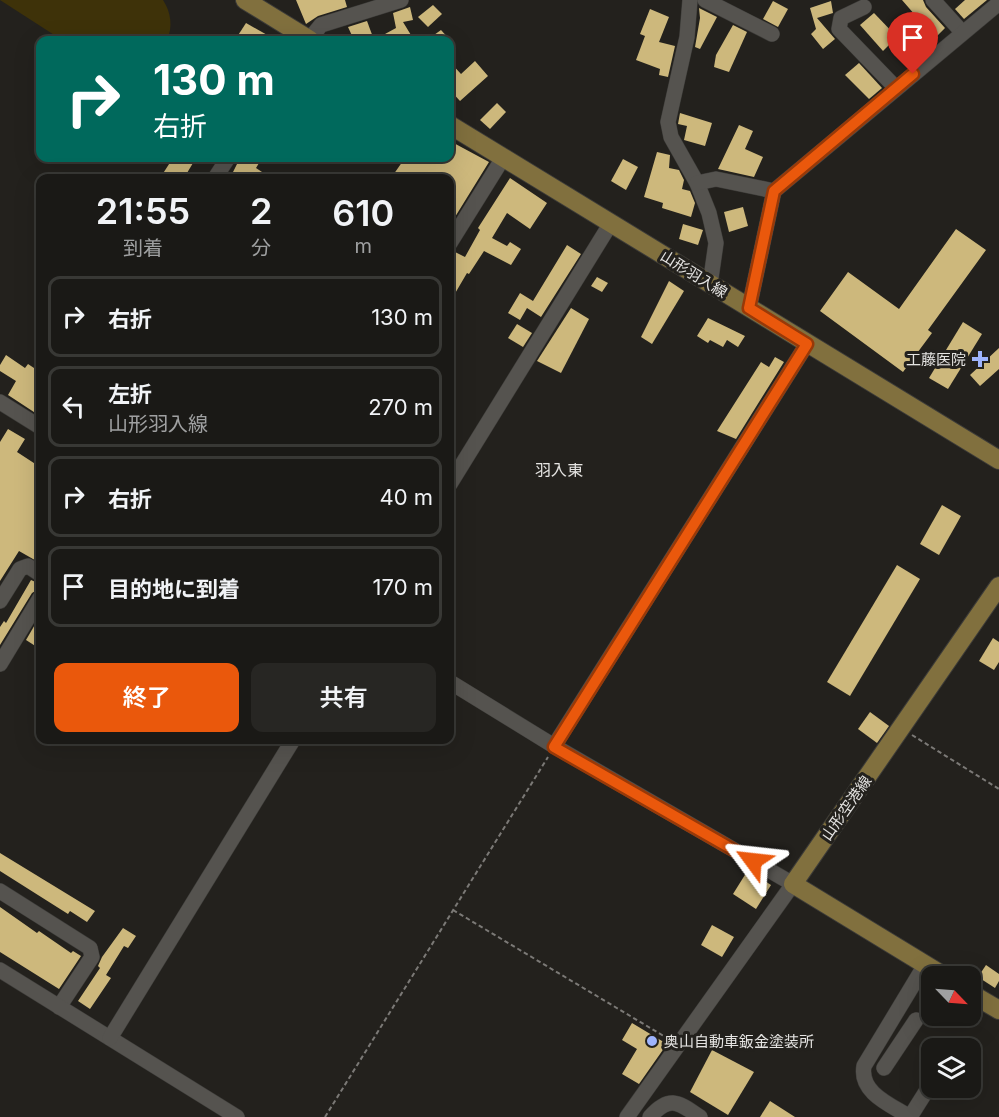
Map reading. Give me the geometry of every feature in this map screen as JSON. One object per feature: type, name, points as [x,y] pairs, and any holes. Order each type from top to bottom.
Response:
[{"type":"main road","points":[[245,0],[301,36]]},
{"type":"main road","name":"山形羽入線","points":[[454,127],[999,460]]},
{"type":"main road","name":"山形空港線","points":[[793,884],[999,586]]},
{"type":"main road","points":[[793,884],[926,965]]},
{"type":"main road","points":[[981,999],[999,1010]]},
{"type":"street","points":[[309,36],[321,25],[401,0]]},
{"type":"street","points":[[690,0],[687,37],[668,122],[670,137],[697,183],[709,213],[716,243],[710,285]]},
{"type":"street","points":[[705,0],[772,34]]},
{"type":"street","points":[[933,0],[962,32]]},
{"type":"street","points":[[749,308],[774,191],[999,3]]},
{"type":"street","points":[[864,7],[841,18],[839,29],[896,88]]},
{"type":"street","points":[[454,237],[503,158]]},
{"type":"street","points":[[697,183],[716,179],[774,191]]},
{"type":"street","points":[[454,478],[611,224]]},
{"type":"street","points":[[554,747],[807,344]]},
{"type":"street","points":[[0,402],[36,424]]},
{"type":"street","points":[[0,601],[20,569],[28,566],[36,571]]},
{"type":"street","points":[[0,664],[36,605]]},
{"type":"street","points":[[454,684],[554,747],[793,884],[627,1117]]},
{"type":"street","points":[[110,1038],[291,744]]},
{"type":"street","points":[[0,891],[90,948],[92,957],[59,1006]]},
{"type":"street","points":[[922,1098],[910,1117],[868,1089],[862,1074],[864,1066],[926,965]]},
{"type":"street","points":[[0,970],[237,1117]]},
{"type":"street","points":[[884,1068],[916,1020]]},
{"type":"street","points":[[650,1117],[665,1103],[678,1102],[700,1117]]},
{"type":"path","points":[[902,728],[999,789]]},
{"type":"path","points":[[325,1117],[554,747]]},
{"type":"path","points":[[453,910],[677,1044]]},
{"type":"shaded area","points":[[0,0],[163,0],[169,15],[168,36],[56,36]]},
{"type":"building","points":[[296,0],[345,0],[347,7],[318,16],[306,24]]},
{"type":"building","points":[[902,0],[923,0],[926,7],[945,28],[935,38]]},
{"type":"building","points":[[965,0],[987,0],[964,19],[955,9]]},
{"type":"building","points":[[773,1],[788,9],[778,27],[763,19]]},
{"type":"building","points":[[831,1],[833,13],[817,18],[835,39],[823,49],[811,34],[816,29],[810,8]]},
{"type":"building","points":[[433,5],[442,14],[428,27],[418,17]]},
{"type":"building","points":[[410,7],[413,20],[403,22],[412,36],[381,36],[396,28],[393,13]]},
{"type":"building","points":[[699,8],[717,17],[700,49],[695,47],[700,18]]},
{"type":"building","points":[[650,9],[669,17],[659,42],[675,46],[668,77],[659,75],[660,69],[636,60],[645,36],[640,34]]},
{"type":"building","points":[[874,13],[897,37],[883,51],[860,25]]},
{"type":"building","points":[[367,21],[373,36],[352,36],[348,27]]},
{"type":"building","points":[[246,23],[269,36],[238,36]]},
{"type":"building","points":[[733,25],[747,32],[729,72],[714,67],[716,55]]},
{"type":"building","points":[[441,30],[446,36],[433,36]]},
{"type":"building","points":[[475,61],[488,76],[460,101],[454,94],[454,66],[461,74]]},
{"type":"building","points":[[859,63],[882,88],[869,99],[845,75]]},
{"type":"building","points":[[497,103],[506,112],[490,129],[480,120]]},
{"type":"building","points":[[680,113],[712,123],[705,146],[684,140],[687,126],[678,124]]},
{"type":"building","points":[[739,125],[753,131],[745,149],[763,157],[754,177],[718,169]]},
{"type":"building","points":[[454,143],[489,162],[455,217],[454,174],[394,174],[402,162],[454,162]]},
{"type":"building","points":[[657,152],[670,155],[669,168],[679,170],[684,180],[682,189],[690,191],[695,203],[691,217],[662,208],[663,203],[644,197]]},
{"type":"building","points":[[623,159],[638,167],[626,190],[611,181]]},
{"type":"building","points":[[170,162],[194,162],[186,174],[163,174]]},
{"type":"building","points":[[238,162],[260,162],[256,168],[262,172],[261,174],[237,174],[233,172]]},
{"type":"building","points":[[510,178],[547,203],[530,229],[507,213],[492,238],[507,246],[510,242],[521,249],[511,265],[484,251],[454,295],[454,254],[455,252],[465,257],[480,230],[478,228]]},
{"type":"building","points":[[743,207],[748,226],[729,232],[724,212]]},
{"type":"building","points":[[683,224],[703,230],[698,245],[679,239]]},
{"type":"building","points":[[956,229],[986,250],[928,330],[932,333],[903,372],[820,311],[848,272],[899,309]]},
{"type":"building","points":[[567,245],[581,254],[541,317],[527,308],[520,320],[508,313],[520,293],[533,301]]},
{"type":"building","points":[[597,277],[608,283],[602,292],[591,286]]},
{"type":"building","points":[[669,281],[684,291],[652,344],[641,337]]},
{"type":"building","points":[[571,308],[589,319],[561,373],[537,361]]},
{"type":"building","points":[[708,318],[745,336],[738,347],[727,340],[723,347],[710,340],[708,343],[697,336]]},
{"type":"building","points":[[963,322],[982,334],[948,389],[929,378]]},
{"type":"building","points":[[517,324],[532,333],[523,347],[508,338]]},
{"type":"building","points":[[999,348],[999,369],[980,386],[970,375]]},
{"type":"building","points":[[6,355],[25,368],[28,364],[36,369],[36,413],[8,395],[16,381],[0,371],[0,365]]},
{"type":"building","points":[[775,357],[784,362],[736,439],[717,431],[761,362],[769,367]]},
{"type":"building","points":[[8,429],[25,439],[17,452],[36,464],[36,561],[19,551],[0,581],[0,442]]},
{"type":"building","points":[[942,505],[961,516],[939,555],[920,544]]},
{"type":"building","points":[[897,565],[920,579],[850,696],[827,682]]},
{"type":"building","points":[[31,580],[36,582],[36,590],[32,593],[0,645],[0,627],[4,621],[6,623]]},
{"type":"building","points":[[36,623],[36,646],[26,640]]},
{"type":"building","points":[[993,638],[999,642],[999,662],[994,670],[979,661]]},
{"type":"building","points":[[870,712],[889,726],[877,743],[858,729]]},
{"type":"building","points":[[0,853],[95,911],[87,922],[70,911],[68,914],[0,871]]},
{"type":"building","points":[[748,870],[771,885],[756,909],[733,894]]},
{"type":"building","points":[[0,907],[37,933],[39,931],[71,953],[73,951],[81,956],[59,989],[0,952]]},
{"type":"building","points":[[712,925],[734,937],[722,957],[701,945]]},
{"type":"building","points":[[123,928],[136,936],[128,948],[124,946],[106,975],[111,978],[90,1009],[78,1001],[100,968],[98,966],[102,957]]},
{"type":"building","points":[[986,965],[999,974],[999,981],[995,988],[981,979],[981,972]]},
{"type":"building","points":[[632,1023],[667,1044],[639,1084],[622,1074],[637,1049],[622,1040]]},
{"type":"building","points":[[712,1050],[754,1072],[728,1115],[690,1092]]},
{"type":"building","points":[[770,1101],[795,1117],[760,1117]]},
{"type":"place","name":"工藤医院","points":[[980,359]]},
{"type":"place","name":"奥山自動車鈑金塗装所","points":[[652,1041]]},
{"type":"district","name":"羽入東","points":[[559,470]]},
{"type":"route","points":[[753,861],[554,747],[807,344],[749,308],[764,250],[774,191],[913,74]]}]
